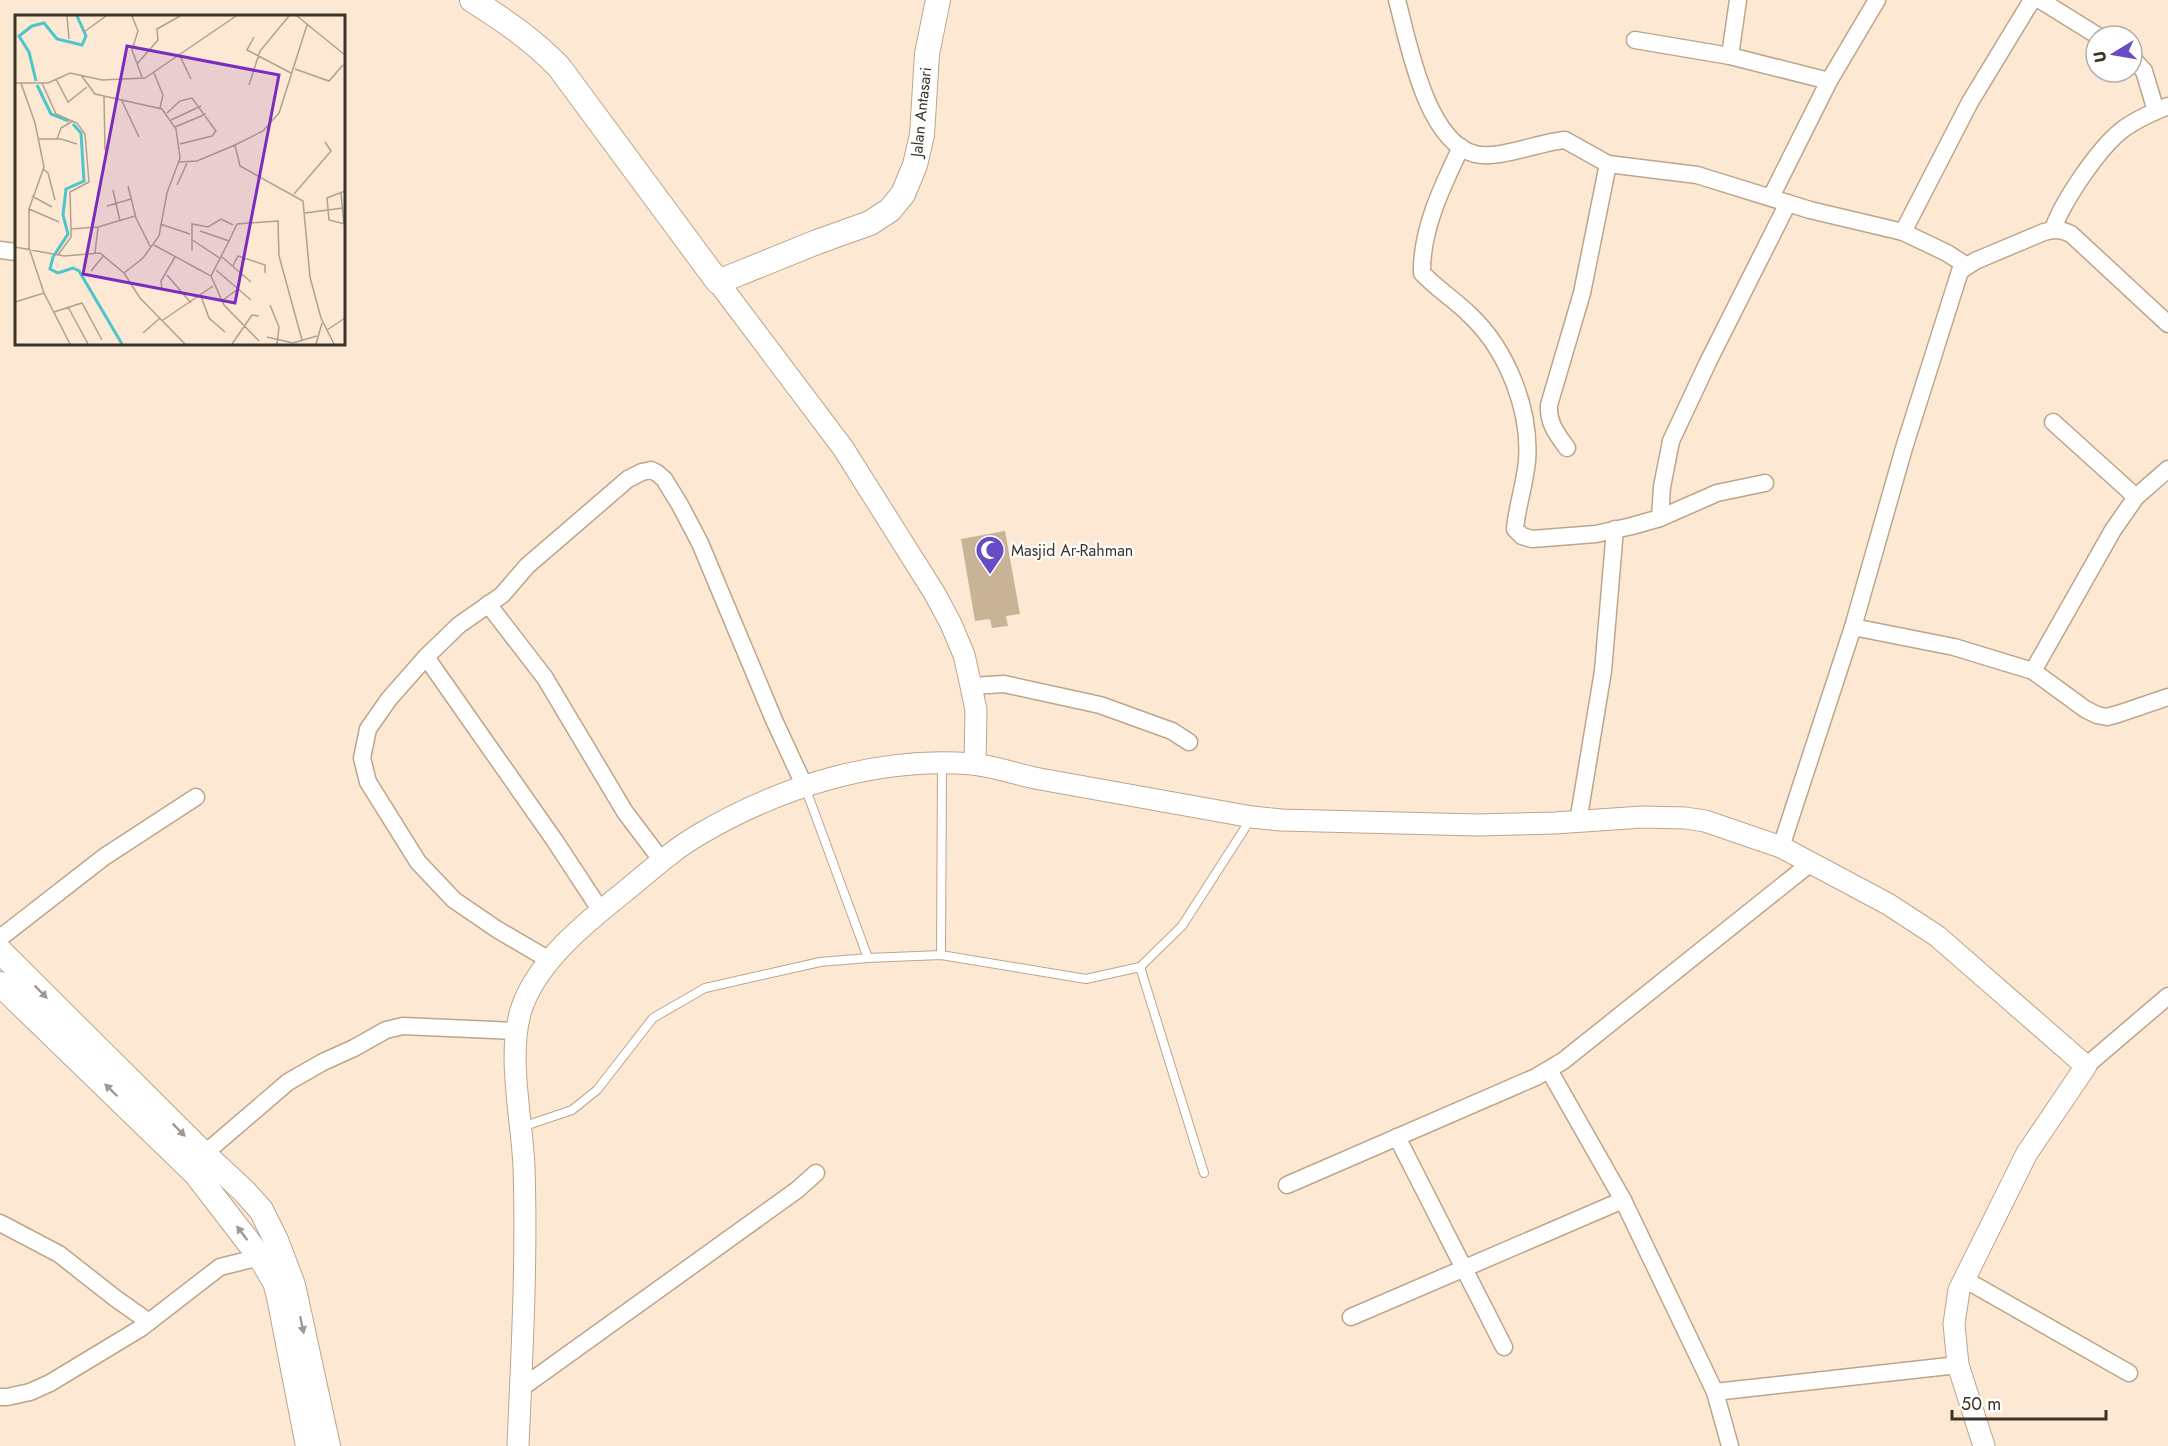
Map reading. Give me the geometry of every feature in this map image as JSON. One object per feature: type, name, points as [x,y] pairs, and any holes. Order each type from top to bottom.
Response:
[{"type":"main road","points":[[472,0],[514,27],[559,67],[718,282]]},
{"type":"main road","name":"Jalan Antasari","points":[[718,282],[870,223],[890,210],[903,195],[915,165],[922,135],[927,54],[938,0]]},
{"type":"main road","points":[[0,951],[261,1210],[276,1240],[293,1285],[328,1446]]},
{"type":"main road","points":[[0,984],[196,1174],[260,1257],[275,1282],[279,1297],[309,1446]]},
{"type":"street","points":[[1397,0],[1427,102],[1438,123],[1456,144],[1474,154],[1494,154],[1565,140],[1608,164],[1696,175],[1788,203],[1903,232],[1967,266]]},
{"type":"street","points":[[1730,56],[1738,0]]},
{"type":"street","points":[[1771,197],[1829,81],[1877,0]]},
{"type":"street","points":[[1903,232],[1970,102],[2032,0]]},
{"type":"street","points":[[2040,0],[2084,27]]},
{"type":"street","points":[[1635,40],[1730,56],[1829,81]]},
{"type":"street","points":[[2053,229],[2066,202],[2108,145],[2123,129],[2162,109],[2144,71]]},
{"type":"street","points":[[1461,147],[1446,178],[1424,243],[1422,273],[1434,286],[1471,315],[1495,344],[1515,384],[1526,429],[1527,461],[1515,529],[1522,536],[1532,539],[1596,534],[1660,518],[1717,493],[1765,483]]},
{"type":"street","points":[[1568,448],[1553,429],[1548,417],[1549,405],[1582,293],[1608,164]]},
{"type":"street","points":[[1660,518],[1662,487],[1671,441],[1788,203]]},
{"type":"street","points":[[1782,847],[1853,627],[1904,448],[1960,271],[2053,229],[2064,230],[2168,323]]},
{"type":"street","points":[[0,250],[15,252]]},
{"type":"street","points":[[718,282],[843,448],[951,624],[964,655],[976,710],[975,764]]},
{"type":"street","points":[[2053,422],[2136,498]]},
{"type":"street","points":[[2032,671],[2113,530],[2136,498],[2168,469]]},
{"type":"street","points":[[551,961],[498,930],[454,900],[418,862],[368,782],[362,758],[368,729],[389,699],[426,657],[459,625],[502,595],[527,566],[628,479],[651,470],[664,479],[680,505],[700,543],[774,720],[805,787]]},
{"type":"street","points":[[1578,822],[1603,671],[1615,530]]},
{"type":"street","points":[[488,604],[545,678],[626,812],[662,861]]},
{"type":"street","points":[[1853,627],[1954,647],[2032,671],[2097,715],[2107,717],[2168,697]]},
{"type":"street","points":[[426,657],[555,841],[600,911]]},
{"type":"street","points":[[971,686],[1004,684],[1100,705],[1172,731],[1189,741]]},
{"type":"street","points":[[518,1446],[525,1200],[515,1046],[522,1009],[527,996],[551,961],[579,928],[662,861],[699,835],[749,808],[805,787],[867,770],[900,765],[975,764],[1026,777],[1252,817],[1356,823],[1467,825],[1578,822],[1642,817],[1705,821],[1782,847],[1888,904],[1923,926],[2086,1066]]},
{"type":"street","points":[[0,938],[104,857],[196,797]]},
{"type":"street","points":[[1287,1185],[1549,1070],[1812,862]]},
{"type":"street","points":[[1984,1446],[1958,1365],[1954,1324],[1964,1279],[2027,1153],[2086,1066],[2168,996]]},
{"type":"street","points":[[204,1154],[288,1082],[386,1030],[403,1026],[517,1031]]},
{"type":"street","points":[[1549,1070],[1623,1200],[1714,1392],[1730,1446]]},
{"type":"street","points":[[1397,1137],[1503,1347]]},
{"type":"street","points":[[520,1389],[797,1190],[816,1173]]},
{"type":"street","points":[[1351,1317],[1623,1200]]},
{"type":"street","points":[[0,1223],[59,1254],[149,1322]]},
{"type":"street","points":[[0,1397],[30,1392],[50,1383],[141,1329],[220,1267],[260,1257]]},
{"type":"street","points":[[1964,1279],[2129,1373]]},
{"type":"street","points":[[1714,1392],[1958,1365]]},
{"type":"lane","points":[[940,955],[942,763]]},
{"type":"lane","points":[[805,787],[868,958]]},
{"type":"lane","points":[[521,1128],[572,1110],[597,1090],[653,1018],[705,988],[820,962],[868,958],[940,955],[1086,979],[1140,967],[1182,926],[1252,817]]},
{"type":"lane","points":[[1140,967],[1204,1173]]},
{"type":"building","name":"Masjid Ar-Rahman","points":[[1005,531],[1020,614],[1006,616],[1008,626],[992,628],[990,619],[975,621],[961,539]]},
{"type":"place","name":"Masjid Ar-Rahman","points":[[990,576]]}]
